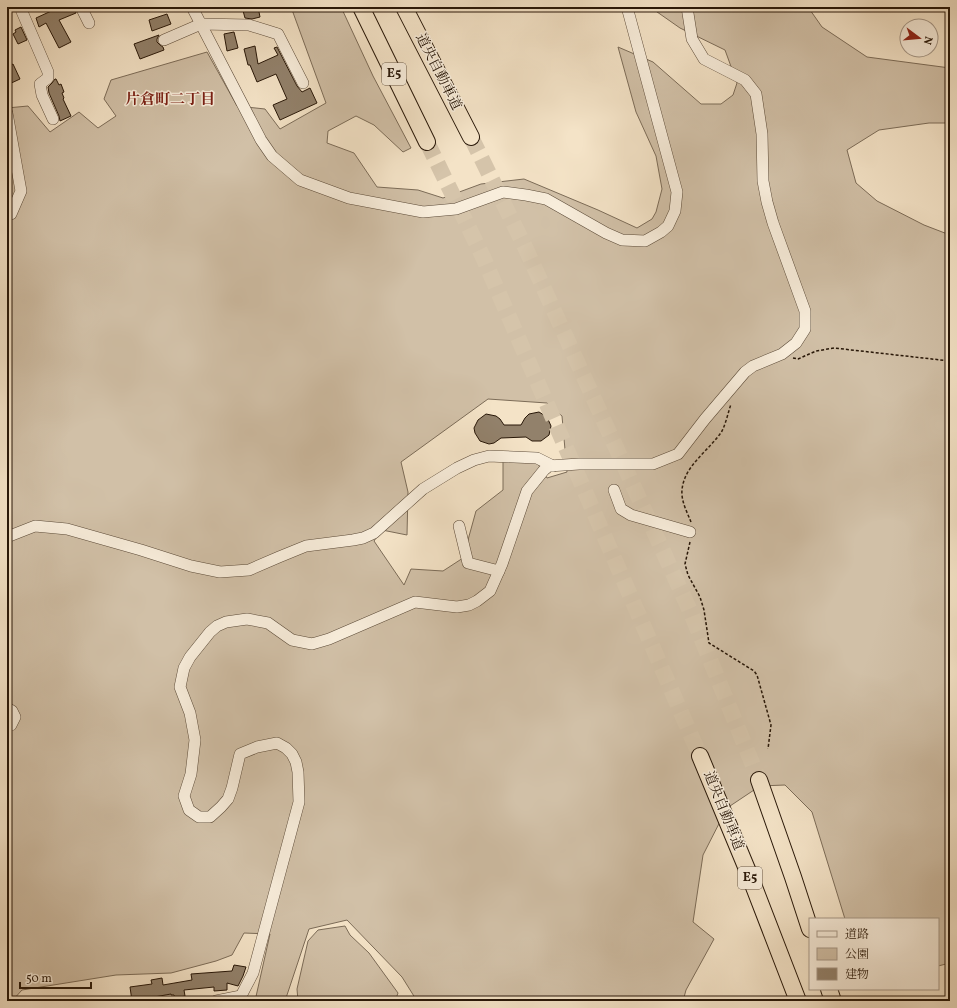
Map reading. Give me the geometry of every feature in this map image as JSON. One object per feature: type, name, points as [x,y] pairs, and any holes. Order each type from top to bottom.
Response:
[{"type":"highway","name":"E5","points":[[361,7],[427,142]]},
{"type":"highway","name":"道央自動車道","points":[[404,7],[471,137]]},
{"type":"highway","name":"道央自動車道","points":[[700,756],[749,874],[798,1001]]},
{"type":"highway","points":[[759,780],[809,926]]},
{"type":"highway","points":[[829,990],[833,1001]]},
{"type":"street","points":[[20,7],[48,72],[48,78],[40,84],[42,94],[53,119]]},
{"type":"street","points":[[82,7],[89,23]]},
{"type":"street","points":[[192,7],[261,140],[272,156],[300,180],[349,198],[424,212],[456,208],[503,192],[526,194],[546,199],[606,233],[622,240],[645,241],[661,232],[668,226],[675,211],[677,192],[627,7]]},
{"type":"street","points":[[216,1001],[242,999],[253,973],[299,802],[298,772],[296,762],[292,754],[286,748],[277,743],[250,749],[240,754],[228,799],[210,817],[199,817],[189,810],[184,796],[191,774],[195,740],[190,713],[180,687],[184,668],[190,657],[210,632],[217,626],[226,622],[247,619],[268,623],[292,640],[312,644],[329,639],[415,602],[457,607],[469,605],[477,601],[490,591],[526,491],[544,470],[549,466],[579,464],[653,464],[678,454],[705,419],[745,372],[753,366],[785,352],[796,343],[805,329],[805,311],[773,223],[767,202],[763,181],[762,134],[756,94],[745,80],[704,59],[692,39],[687,7]]},
{"type":"street","points":[[164,40],[201,24],[249,26],[278,34],[303,83]]},
{"type":"street","points":[[7,113],[21,192],[11,214]]},
{"type":"street","points":[[7,536],[34,526],[67,529],[191,566],[220,572],[249,570],[306,546],[353,540],[363,538],[374,533],[423,489],[457,468],[474,460],[489,456],[537,458],[553,466]]},
{"type":"street","points":[[614,490],[621,509],[632,515],[690,532]]},
{"type":"street","points":[[459,526],[468,563],[498,571]]},
{"type":"street","points":[[7,708],[12,711],[14,717],[11,725],[7,727]]},
{"type":"path","points":[[785,352],[788,357],[798,359],[816,351],[834,348],[950,361]]},
{"type":"path","points":[[732,401],[722,431],[692,467],[684,480],[682,499],[691,522],[685,564],[688,575],[700,598],[704,610],[709,643],[754,671],[757,675],[771,725],[768,749]]},
{"type":"green space","points":[[291,7],[341,7],[373,76],[411,148],[403,152],[374,125],[356,116],[328,131],[327,143],[354,153],[377,187],[418,190],[443,198],[481,184],[524,179],[637,228],[652,219],[656,212],[662,189],[656,156],[636,112],[618,47],[653,62],[701,104],[721,104],[733,95],[737,83],[725,50],[680,28],[650,7],[808,7],[822,27],[867,57],[950,68],[950,123],[929,123],[879,130],[847,150],[856,183],[877,201],[924,225],[950,235],[950,963],[939,966],[939,918],[845,918],[812,812],[785,785],[760,786],[727,808],[703,855],[693,922],[714,939],[686,990],[683,1001],[417,1001],[402,977],[347,920],[309,929],[285,1001],[255,1001],[270,934],[244,933],[232,955],[216,961],[171,973],[116,975],[22,990],[12,1001],[7,1001],[7,108],[28,106],[50,132],[79,112],[98,128],[116,116],[104,99],[111,80],[207,52],[237,106],[265,109],[280,129],[326,103]],"holes":[[[488,399],[547,403],[562,416],[567,472],[547,478],[536,461],[503,460],[503,490],[476,511],[463,558],[443,571],[411,569],[404,585],[374,541],[382,530],[407,535],[408,492],[401,462]]]},
{"type":"green space","points":[[345,926],[350,935],[369,953],[398,993],[395,1001],[298,1001],[297,989],[308,941],[318,930]]},
{"type":"building","points":[[60,7],[74,7],[76,13],[59,20],[71,42],[59,48],[46,23],[39,27],[36,18]]},
{"type":"building","points":[[242,7],[258,7],[260,17],[252,19],[245,18]]},
{"type":"building","points":[[167,14],[171,24],[152,31],[149,20]]},
{"type":"building","points":[[21,27],[27,40],[18,44],[13,34],[16,32],[15,30]]},
{"type":"building","points":[[234,32],[238,48],[227,51],[224,34]]},
{"type":"building","points":[[159,35],[157,42],[163,47],[164,50],[140,59],[134,44]]},
{"type":"building","points":[[255,46],[258,64],[278,55],[274,48],[277,47],[297,86],[302,92],[310,88],[317,103],[280,120],[273,105],[287,99],[276,74],[257,82],[250,65],[248,65],[244,49]]},
{"type":"building","points":[[13,64],[20,79],[7,85],[7,67]]},
{"type":"building","points":[[55,79],[59,85],[61,84],[64,92],[62,93],[63,99],[71,116],[60,121],[48,87]]},
{"type":"building","points":[[539,412],[547,417],[551,426],[549,435],[541,441],[532,441],[526,437],[501,438],[494,443],[489,444],[480,441],[475,433],[474,428],[478,420],[486,414],[496,416],[504,425],[521,425],[529,414]]},
{"type":"building","points":[[234,965],[246,967],[238,986],[227,983],[227,990],[214,991],[214,987],[184,990],[185,996],[175,998],[174,995],[171,994],[132,1001],[130,987],[152,984],[151,980],[162,978],[163,985],[192,980],[191,974],[232,971]]},
{"type":"tunnel","points":[[471,137],[526,249],[691,613],[759,780]]},
{"type":"tunnel","points":[[427,142],[483,257],[700,756]]},
{"type":"district","name":"片倉町二丁目","points":[[170,100]]}]
